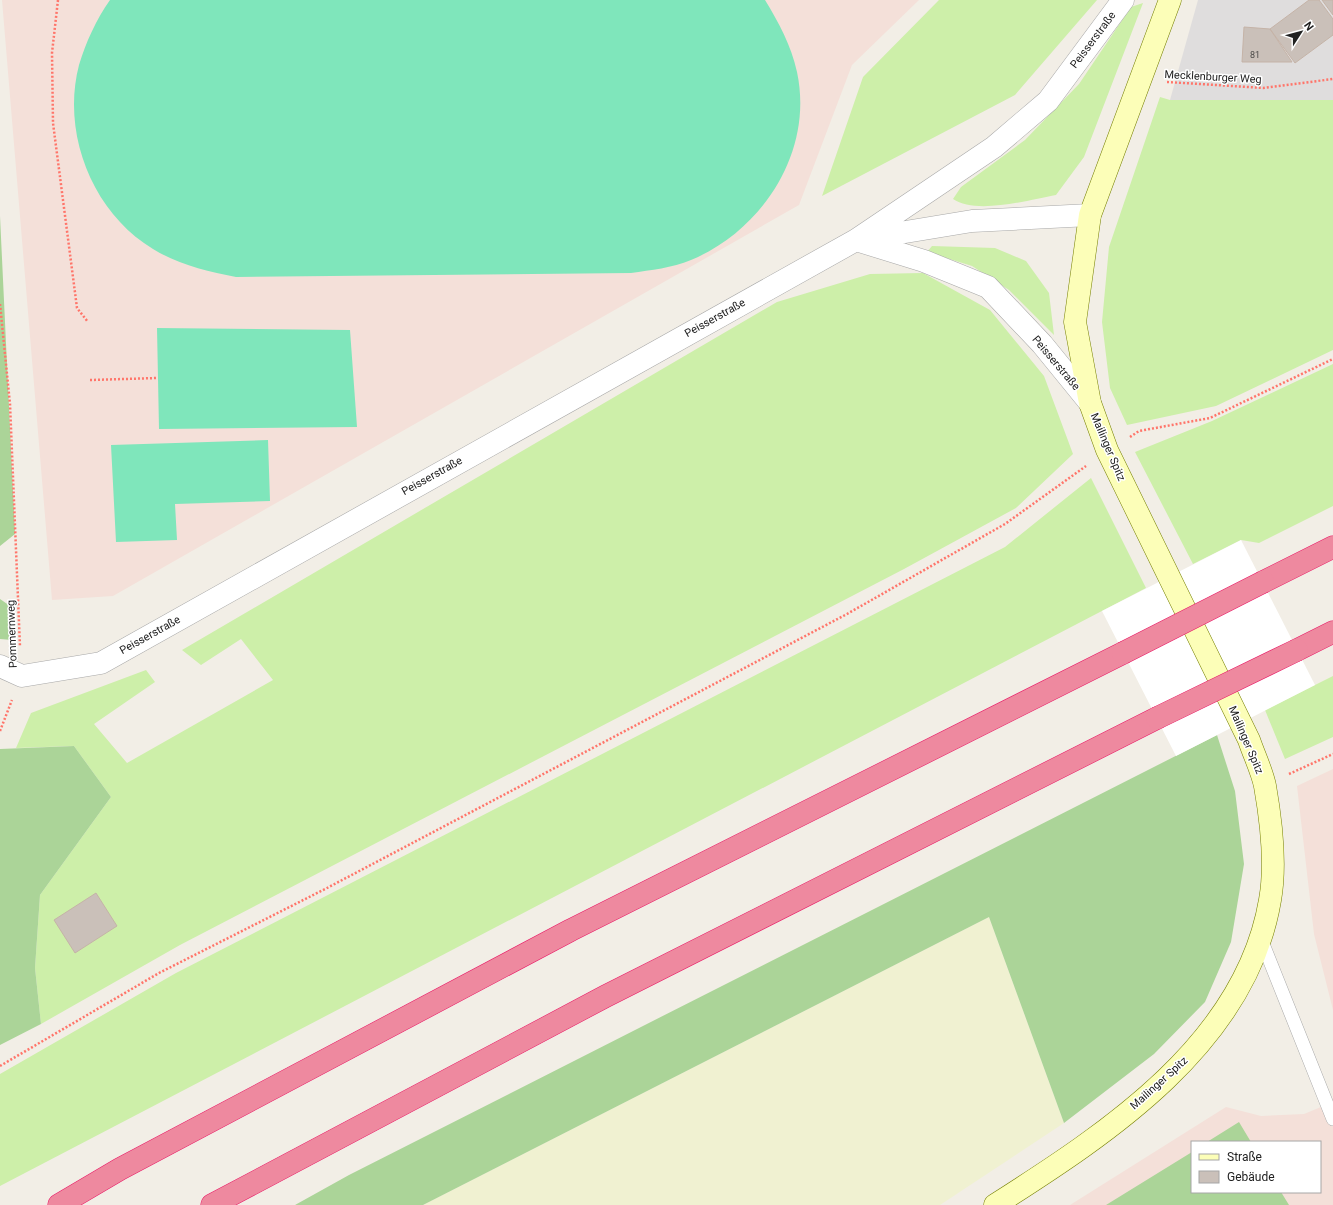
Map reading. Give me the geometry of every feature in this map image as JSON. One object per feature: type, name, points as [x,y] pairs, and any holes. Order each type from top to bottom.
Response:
[{"type":"highway","points":[[59,1205],[120,1169],[571,930],[1123,654],[1333,547]]},
{"type":"highway","points":[[212,1205],[606,996],[1157,718],[1333,632]]},
{"type":"street","name":"Peisserstraße","points":[[22,676],[101,663],[856,240],[994,147],[1048,101],[1122,0]]},
{"type":"street","name":"Peisserstraße","points":[[1090,403],[1075,322],[1090,215],[1170,0]]},
{"type":"street","name":"Peisserstraße","points":[[856,240],[972,221],[1090,215]]},
{"type":"street","name":"Peisserstraße","points":[[856,240],[924,261],[988,287],[1042,344],[1090,403]]},
{"type":"street","name":"Mailinger Spitz","points":[[996,1205],[1089,1141],[1175,1072],[1211,1032],[1236,993],[1260,938],[1270,900],[1272,844],[1264,785],[1249,740],[1107,450],[1090,403]]},
{"type":"street","points":[[0,666],[22,676]]},
{"type":"lane","points":[[1260,938],[1333,1119]]},
{"type":"path","points":[[58,0],[52,53],[53,123],[78,308],[88,322]]},
{"type":"path","name":"Mecklenburger Weg","points":[[1140,81],[1263,88],[1333,79]]},
{"type":"path","name":"Pommernweg","points":[[0,304],[10,404],[22,676]]},
{"type":"path","points":[[0,1066],[159,973],[327,888],[847,614],[1005,524],[1107,450],[1139,431],[1210,418],[1333,359]]},
{"type":"path","points":[[90,380],[158,378]]},
{"type":"path","points":[[0,731],[22,676]]},
{"type":"path","points":[[1264,785],[1333,754]]},
{"type":"shaded area","points":[[2,0],[919,0],[852,65],[799,205],[113,596],[52,600]]},
{"type":"shaded area","points":[[1198,0],[1333,0],[1333,100],[1170,100]]},
{"type":"shaded area","points":[[1333,769],[1333,1010],[1314,934],[1297,786]]},
{"type":"shaded area","points":[[1333,1102],[1333,1205],[1070,1205],[1226,1107],[1261,1116],[1304,1114]]},
{"type":"green space","points":[[110,0],[765,0],[784,34],[797,72],[800,102],[798,130],[790,158],[777,184],[761,208],[740,229],[717,247],[691,260],[676,265],[631,273],[236,277],[204,270],[163,255],[132,234],[114,215],[98,193],[87,169],[79,144],[75,118],[75,91],[79,65],[85,48],[96,23]]},
{"type":"green space","points":[[939,0],[1097,0],[1015,95],[822,196],[863,77]]},
{"type":"green space","points":[[1143,3],[1084,157],[1056,195],[1018,203],[989,206],[963,204],[953,199],[961,187],[1025,140],[1079,84],[1131,7]]},
{"type":"green space","points":[[1160,97],[1170,100],[1333,100],[1333,350],[1216,406],[1127,425],[1110,388],[1102,322],[1109,247]]},
{"type":"green space","points":[[0,216],[15,534],[0,546]]},
{"type":"green space","points":[[932,246],[995,248],[1026,261],[1049,293],[1054,335],[1009,290],[972,266],[927,252]]},
{"type":"green space","points":[[923,273],[990,310],[1044,376],[1073,454],[1016,508],[904,569],[180,945],[41,1024],[35,968],[40,895],[111,797],[74,746],[16,748],[31,713],[146,670],[155,682],[94,724],[127,763],[273,680],[241,639],[201,665],[182,650],[777,302],[870,274]]},
{"type":"green space","points":[[157,328],[350,330],[357,427],[159,429]]},
{"type":"green space","points":[[1333,364],[1333,506],[1259,543],[1241,540],[1193,564],[1135,452],[1212,421]]},
{"type":"green space","points":[[268,440],[270,501],[175,504],[177,540],[116,542],[111,445]]},
{"type":"green space","points":[[1091,478],[1146,588],[0,1186],[0,1074],[176,973],[1005,547]]},
{"type":"green space","points":[[0,599],[13,608],[12,640],[0,639]]},
{"type":"green space","points":[[1333,676],[1333,737],[1285,759],[1265,710]]},
{"type":"green space","points":[[1217,735],[1235,791],[1244,864],[1231,942],[1205,1002],[1154,1054],[1064,1123],[989,917],[423,1205],[295,1205],[349,1175]]},
{"type":"green space","points":[[74,746],[111,797],[40,895],[35,968],[41,1024],[0,1045],[0,749]]},
{"type":"green space","points":[[989,917],[1064,1123],[940,1205],[423,1205]]},
{"type":"green space","points":[[1239,1122],[1250,1141],[1209,1141]]},
{"type":"green space","points":[[1191,1153],[1191,1193],[1282,1193],[1289,1205],[1106,1205]]},
{"type":"pier","points":[[1241,540],[1315,685],[1176,756],[1102,611]]},
{"type":"building","points":[[1309,0],[1319,0],[1333,19],[1333,35],[1295,63],[1270,29]]},
{"type":"building","points":[[1322,0],[1333,0],[1333,15]]},
{"type":"building","points":[[1244,27],[1270,29],[1292,62],[1242,62]]},
{"type":"building","points":[[96,893],[117,926],[75,953],[54,920]]}]
